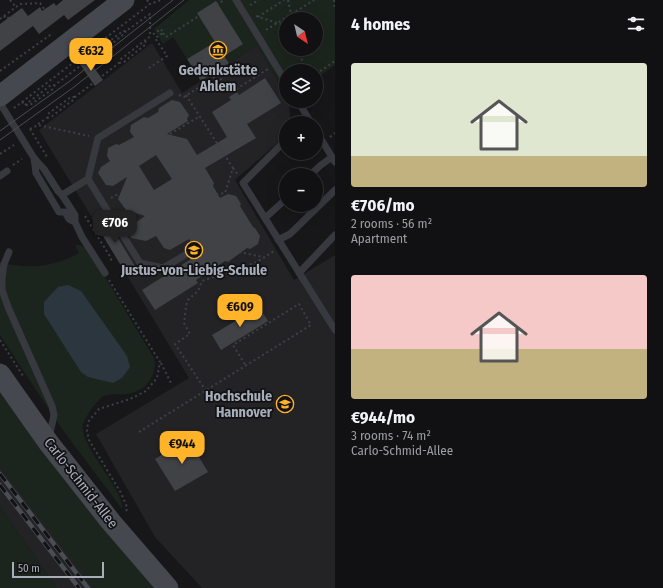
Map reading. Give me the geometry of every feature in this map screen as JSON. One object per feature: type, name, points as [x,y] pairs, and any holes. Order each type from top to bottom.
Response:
[{"type":"main road","points":[[3,105],[129,8]]},
{"type":"main road","name":"Carlo-Schmid-Allee","points":[[0,374],[48,442],[111,522],[168,588]]},
{"type":"lane","points":[[236,0],[279,70]]},
{"type":"lane","points":[[62,195],[88,179],[98,138],[170,93]]},
{"type":"lane","points":[[0,103],[3,105],[34,158],[44,169],[75,215],[75,222],[82,237],[105,273]]},
{"type":"lane","points":[[318,168],[321,165],[334,160],[323,142]]},
{"type":"lane","points":[[279,147],[243,183],[335,330]]},
{"type":"lane","points":[[34,158],[36,173],[59,212],[65,212],[69,219],[75,222]]},
{"type":"lane","points":[[0,176],[7,171]]},
{"type":"lane","points":[[88,179],[140,263],[163,268],[190,252]]},
{"type":"lane","points":[[280,243],[335,190]]},
{"type":"lane","points":[[265,218],[279,205]]},
{"type":"lane","points":[[299,273],[335,235]]},
{"type":"lane","points":[[9,252],[4,264],[2,290],[8,307],[52,406],[54,415],[48,442]]},
{"type":"path","points":[[10,0],[16,7]]},
{"type":"path","points":[[147,0],[150,4]]},
{"type":"path","points":[[3,105],[22,102],[129,8],[150,4],[161,0]]},
{"type":"path","points":[[20,136],[47,118],[51,117],[160,28],[166,37],[224,0]]},
{"type":"path","points":[[249,22],[284,0]]},
{"type":"path","points":[[288,0],[291,12]]},
{"type":"path","points":[[294,12],[314,0]]},
{"type":"path","points":[[334,0],[335,10]]},
{"type":"path","points":[[0,19],[20,4],[40,3],[44,10]]},
{"type":"path","points":[[129,8],[138,21]]},
{"type":"path","points":[[242,10],[277,23]]},
{"type":"path","points":[[22,102],[25,105],[32,104],[101,50],[104,50],[138,21],[150,14],[150,33],[152,35]]},
{"type":"path","points":[[4,16],[6,19],[12,16]]},
{"type":"path","points":[[257,35],[277,23]]},
{"type":"path","points":[[0,71],[55,31]]},
{"type":"path","points":[[149,68],[167,56],[155,38],[163,33]]},
{"type":"path","points":[[323,69],[335,61]]},
{"type":"path","points":[[170,93],[184,97],[218,75],[230,93],[276,65]]},
{"type":"path","points":[[186,95],[233,168],[225,193],[212,195]]},
{"type":"path","points":[[170,134],[200,116]]},
{"type":"path","points":[[38,125],[82,135]]},
{"type":"path","points":[[0,154],[14,145]]},
{"type":"path","points":[[16,163],[22,159]]},
{"type":"path","points":[[84,215],[111,258],[110,264],[105,273],[160,362],[172,385]]},
{"type":"path","points":[[206,391],[175,344],[190,334],[184,323],[188,300],[198,291],[202,281],[257,262],[265,257],[280,243]]},
{"type":"path","points":[[239,252],[265,257]]},
{"type":"path","points":[[139,432],[206,391],[246,366],[311,325],[299,304],[234,345],[246,366]]},
{"type":"path","points":[[125,517],[127,507],[122,493],[89,440],[86,431],[88,422],[99,409],[130,399],[146,391],[157,378],[160,362]]},
{"type":"shaded area","points":[[189,0],[335,0],[335,65],[323,74],[323,64],[279,64],[279,83],[257,45],[229,63],[215,42],[187,59],[173,37],[163,44],[154,29]]},
{"type":"shaded area","points":[[152,43],[182,93],[257,45],[279,83],[279,108],[289,108],[290,116],[279,116],[279,142],[235,180],[294,280],[335,255],[335,588],[202,588],[155,537],[96,434],[189,378],[39,130]]},
{"type":"shaded area","points":[[75,245],[80,245],[88,249],[154,358],[154,371],[149,382],[133,393],[108,395],[102,397],[92,408],[84,422],[83,430],[86,441],[116,490],[121,500],[122,509],[59,425],[0,335],[0,262],[20,266],[40,266],[50,264],[70,258],[79,253]]},
{"type":"shaded area","points":[[68,285],[81,291],[127,356],[130,367],[122,378],[113,383],[88,377],[81,372],[44,314],[44,302],[58,287]]},
{"type":"shaded area","points":[[0,393],[158,588],[94,588],[0,467]]},
{"type":"shaded area","points":[[0,456],[110,588],[57,588],[0,507]]},
{"type":"shaded area","points":[[0,507],[57,588],[0,588]]},
{"type":"building","points":[[63,0],[95,0],[68,20],[64,15],[39,34],[33,26],[0,51],[0,24],[22,8],[28,16],[40,7],[42,11],[54,3],[56,6]]},
{"type":"building","name":"Gedenkstätte Ahlem","points":[[216,1],[243,44],[224,56],[229,63],[201,81],[187,59],[215,42],[197,13]]},
{"type":"building","points":[[86,57],[103,80],[95,86],[79,63]]},
{"type":"building","points":[[265,78],[279,100],[279,104],[247,124],[256,138],[205,168],[214,183],[213,186],[220,198],[228,194],[236,196],[241,204],[240,206],[260,236],[258,244],[250,249],[247,248],[228,262],[225,261],[196,280],[198,283],[155,310],[142,290],[199,254],[189,239],[170,250],[164,248],[156,236],[146,241],[131,238],[130,237],[135,223],[145,216],[126,210],[118,199],[127,177],[113,186],[106,185],[98,173],[101,167],[110,161],[107,156],[108,148],[116,144],[119,145],[134,137],[130,132],[131,125],[144,117],[148,118],[158,112],[159,108],[172,100],[180,102],[189,115],[187,119],[188,121],[167,134],[187,139],[197,155],[227,137],[212,112],[231,100],[229,97],[237,92],[239,95]],"holes":[[[156,155],[172,179],[154,190],[139,166]]]},
{"type":"building","points":[[102,212],[138,271],[128,277],[92,218]]},
{"type":"building","points":[[259,307],[268,321],[221,350],[212,335]]},
{"type":"building","points":[[188,439],[208,472],[175,491],[155,459]]},
{"type":"tram line","points":[[0,131],[70,81],[173,0]]},
{"type":"tram line","points":[[0,140],[74,87],[184,0]]},
{"type":"railway","points":[[0,474],[88,588]]},
{"type":"railway","points":[[0,485],[79,588]]},
{"type":"place","name":"Gedenkstätte Ahlem","points":[[218,50]]},
{"type":"place","name":"Justus-von-Liebig-Schule","points":[[194,250]]},
{"type":"place","name":"Hochschule Hannover","points":[[285,404]]}]
